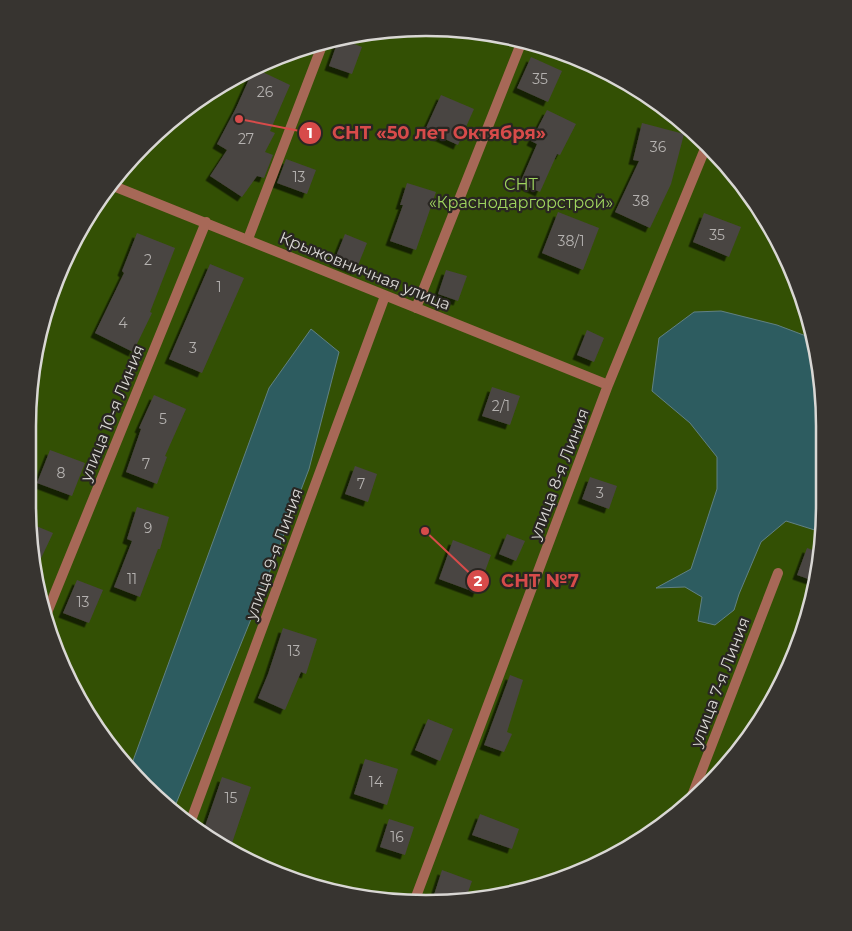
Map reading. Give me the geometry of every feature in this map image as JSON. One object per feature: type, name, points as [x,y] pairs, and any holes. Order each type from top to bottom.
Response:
[{"type":"street","points":[[416,308],[519,48]]},
{"type":"street","points":[[248,239],[320,52]]},
{"type":"street","name":"улица 8-я Линия","points":[[417,895],[608,385],[704,153]]},
{"type":"street","name":"Крыжовничная улица","points":[[118,188],[608,385]]},
{"type":"street","name":"улица 10-я Линия","points":[[50,605],[206,222]]},
{"type":"street","name":"улица 9-я Линия","points":[[192,817],[385,296]]},
{"type":"street","name":"улица 7-я Линия","points":[[695,787],[778,573]]},
{"type":"green space","name":"СНТ «Краснодаргорстрой»","points":[[426,36],[477,40],[502,44],[551,57],[598,76],[621,88],[643,102],[683,133],[702,150],[735,189],[764,231],[776,254],[795,301],[802,325],[808,350],[815,401],[815,530],[808,581],[802,606],[795,630],[776,677],[764,700],[735,742],[702,781],[683,798],[643,829],[621,843],[575,865],[527,881],[477,891],[426,895],[401,894],[350,887],[301,874],[277,865],[231,843],[209,829],[150,781],[117,742],[88,700],[76,677],[57,630],[44,581],[37,530],[36,426],[37,401],[44,350],[57,301],[76,254],[88,231],[102,209],[133,169],[150,150],[189,117],[231,88],[254,76],[301,57],[325,50],[350,44],[401,37]]},
{"type":"water","points":[[721,311],[777,325],[804,335],[815,401],[815,530],[786,521],[761,542],[734,610],[715,625],[698,621],[702,597],[685,587],[656,588],[691,569],[717,489],[717,457],[690,423],[652,391],[659,338],[694,312]]},
{"type":"water","points":[[311,329],[339,352],[309,469],[260,597],[176,804],[150,781],[133,762],[269,388]]},
{"type":"building","points":[[353,44],[362,47],[352,74],[329,66],[336,47]]},
{"type":"building","points":[[531,57],[562,71],[548,102],[517,88]]},
{"type":"building","points":[[263,72],[290,85],[270,131],[275,133],[265,152],[273,155],[264,178],[257,176],[242,197],[210,176],[227,150],[217,144],[249,78]]},
{"type":"building","points":[[441,95],[474,109],[458,145],[425,130]]},
{"type":"building","points":[[547,110],[576,124],[560,155],[557,154],[540,192],[520,183],[537,144],[531,141]]},
{"type":"building","points":[[642,123],[684,134],[671,184],[650,228],[615,212],[639,161],[633,160]]},
{"type":"building","points":[[286,159],[316,170],[307,194],[277,183]]},
{"type":"building","points":[[407,183],[436,192],[416,250],[390,241],[403,205],[400,205]]},
{"type":"building","points":[[558,212],[599,228],[583,270],[542,253]]},
{"type":"building","points":[[704,213],[741,227],[729,257],[693,242]]},
{"type":"building","points":[[137,233],[175,248],[150,312],[152,313],[133,352],[95,333],[124,273],[122,271]]},
{"type":"building","points":[[345,234],[367,243],[356,270],[334,261]]},
{"type":"building","points":[[210,264],[244,278],[202,373],[169,359]]},
{"type":"building","points":[[446,270],[467,276],[458,301],[438,294]]},
{"type":"building","points":[[587,330],[604,338],[594,362],[577,355]]},
{"type":"building","points":[[492,387],[520,396],[510,425],[482,416]]},
{"type":"building","points":[[154,395],[186,409],[165,456],[167,457],[157,484],[126,472],[141,429],[139,428]]},
{"type":"building","points":[[50,450],[85,463],[72,496],[37,483]]},
{"type":"building","points":[[355,466],[377,474],[368,502],[345,494]]},
{"type":"building","points":[[590,477],[617,486],[609,509],[582,499]]},
{"type":"building","points":[[137,507],[169,517],[160,549],[158,549],[140,597],[114,587],[132,541],[127,539]]},
{"type":"building","points":[[37,526],[53,533],[41,559]]},
{"type":"building","points":[[507,534],[525,541],[516,561],[499,554]]},
{"type":"building","points":[[453,540],[491,555],[477,593],[439,579]]},
{"type":"building","points":[[807,548],[813,550],[808,579],[797,575]]},
{"type":"building","points":[[77,580],[103,590],[89,623],[63,613]]},
{"type":"building","points":[[283,628],[317,639],[306,674],[301,672],[285,710],[258,698]]},
{"type":"building","points":[[510,675],[523,680],[507,732],[512,734],[504,752],[484,745]]},
{"type":"building","points":[[428,719],[453,729],[440,761],[415,750]]},
{"type":"building","points":[[365,759],[398,769],[387,805],[354,794]]},
{"type":"building","points":[[222,777],[251,787],[232,843],[205,826]]},
{"type":"building","points":[[480,814],[519,829],[512,849],[472,835]]},
{"type":"building","points":[[389,819],[414,827],[405,855],[380,847]]},
{"type":"building","points":[[442,870],[472,881],[468,892],[434,895]]},
{"type":"place","name":"СНТ «50 лет Октября»","points":[[239,119]]},
{"type":"place","name":"СНТ №7","points":[[425,531]]}]
